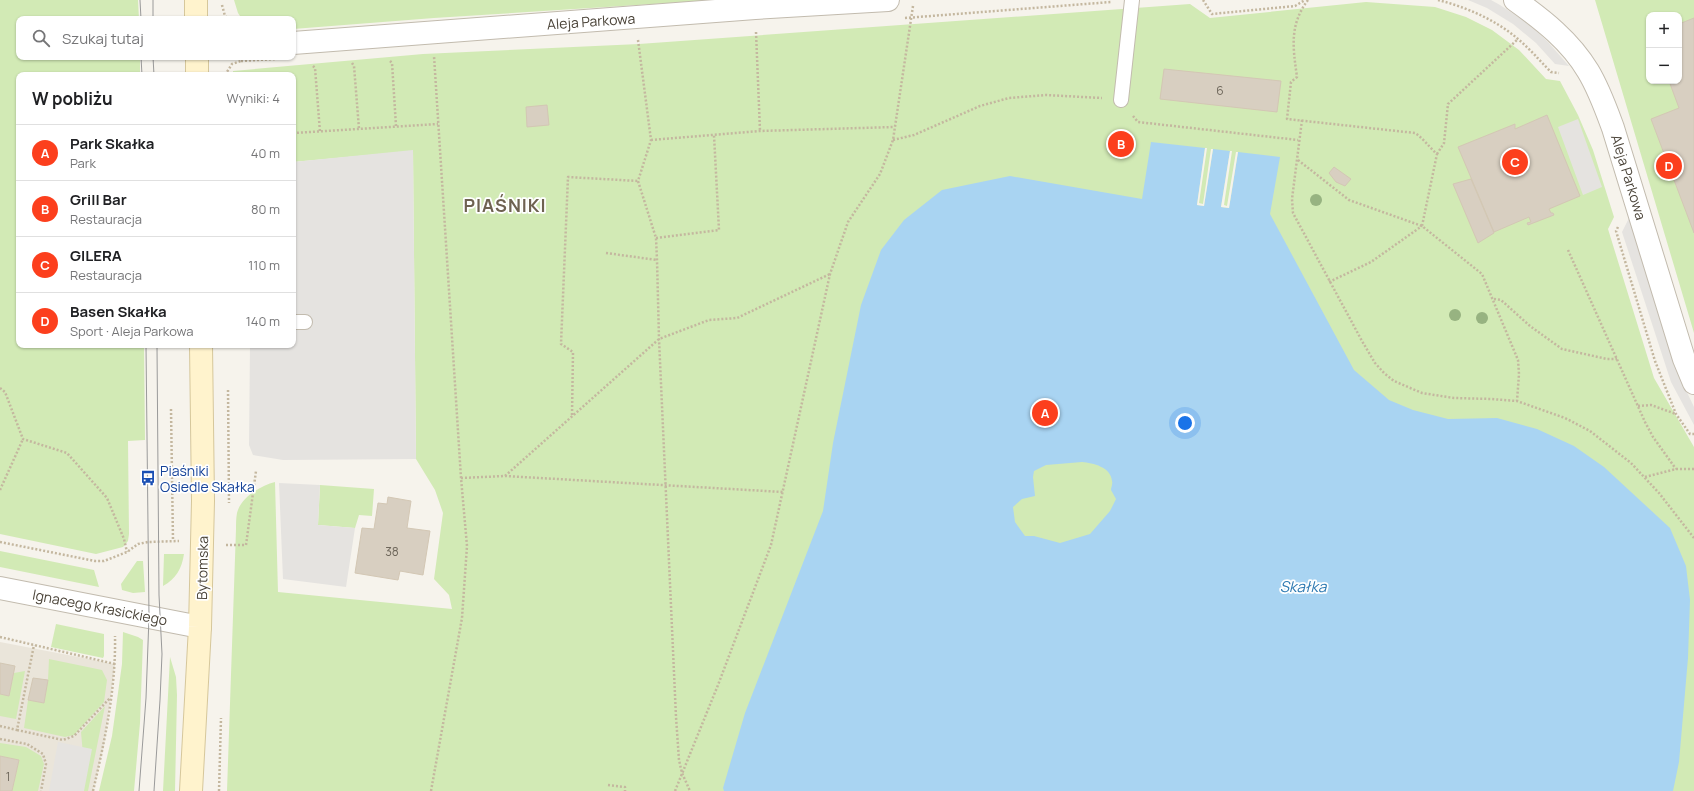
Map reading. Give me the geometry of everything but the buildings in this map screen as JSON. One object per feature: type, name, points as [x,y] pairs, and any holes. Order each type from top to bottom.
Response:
[{"type":"main road","points":[[196,0],[196,16]]},
{"type":"main road","points":[[197,60],[197,72]]},
{"type":"main road","name":"Bytomska","points":[[191,791],[200,627],[202,542],[203,470],[201,348]]},
{"type":"street","name":"Aleja Parkowa","points":[[296,43],[888,0]]},
{"type":"street","name":"Aleja Parkowa","points":[[1515,0],[1541,19],[1568,44],[1588,71],[1603,102],[1613,128],[1684,358],[1694,383]]},
{"type":"street","name":"Ignacego Krasickiego","points":[[0,588],[200,627]]},
{"type":"lane","points":[[1121,100],[1132,0]]},
{"type":"path","points":[[222,0],[222,7],[225,16]]},
{"type":"path","points":[[675,791],[718,685],[770,545],[830,274],[848,222],[880,174],[893,140],[914,0]]},
{"type":"path","points":[[1203,0],[1212,14],[1295,6],[1307,0]]},
{"type":"path","points":[[1307,0],[1299,12],[1293,42],[1297,77],[1291,82],[1287,119],[1415,133],[1420,136],[1427,146],[1436,154]]},
{"type":"path","points":[[1438,0],[1456,4],[1478,14],[1504,29],[1518,39],[1551,72],[1564,74]]},
{"type":"path","points":[[636,18],[650,140],[638,181],[656,238],[659,339],[676,717],[679,760],[682,773],[690,791]]},
{"type":"path","points":[[748,32],[756,32],[760,131]]},
{"type":"path","points":[[1330,282],[1371,262],[1422,226],[1436,154],[1444,144],[1448,104],[1518,39]]},
{"type":"path","points":[[630,41],[646,40]]},
{"type":"path","points":[[431,791],[462,618],[467,546],[461,478],[433,50]]},
{"type":"path","points":[[227,72],[232,64],[240,60]]},
{"type":"path","points":[[389,60],[392,63],[396,126]]},
{"type":"path","points":[[351,63],[354,66],[359,129]]},
{"type":"path","points":[[313,65],[315,68],[320,132]]},
{"type":"path","points":[[893,140],[914,135],[980,106],[1009,98],[1046,95],[1121,100],[1138,122],[1298,140]]},
{"type":"path","points":[[1302,120],[1298,140],[1292,199],[1293,212],[1375,363],[1384,373],[1394,381],[1422,393],[1439,396],[1517,401],[1565,418],[1590,431],[1631,463],[1645,477],[1694,538]]},
{"type":"path","points":[[296,133],[438,124]]},
{"type":"path","points":[[650,140],[760,131],[894,127]]},
{"type":"path","points":[[656,238],[719,230],[714,135]]},
{"type":"path","points":[[1297,159],[1349,200],[1422,226],[1482,274],[1494,299],[1518,360],[1519,374],[1517,401]]},
{"type":"path","points":[[572,416],[572,352],[561,344],[568,177],[611,178],[638,181]]},
{"type":"path","points":[[1618,224],[1616,231],[1624,263],[1650,345],[1676,414],[1690,434],[1694,434]]},
{"type":"path","points":[[1568,250],[1653,437],[1676,469]]},
{"type":"path","points":[[606,253],[657,260]]},
{"type":"path","points":[[505,476],[659,339],[709,320],[737,318],[830,274]]},
{"type":"path","points":[[1494,299],[1501,300],[1530,326],[1562,349],[1607,359],[1617,359]]},
{"type":"path","points":[[228,384],[230,470]]},
{"type":"path","points":[[0,388],[5,392],[23,439],[0,490]]},
{"type":"path","points":[[1638,406],[1652,405],[1676,414]]},
{"type":"path","points":[[171,409],[173,541]]},
{"type":"path","points":[[23,439],[68,453],[106,498],[124,539],[127,552]]},
{"type":"path","points":[[1645,477],[1676,469],[1694,469]]},
{"type":"path","points":[[0,542],[95,561],[104,561],[127,552],[138,544],[173,541],[246,545],[256,471]]},
{"type":"path","points":[[461,478],[505,476],[782,492]]},
{"type":"path","points":[[93,791],[104,745],[111,698],[115,664],[115,635]]},
{"type":"path","points":[[0,637],[115,664]]},
{"type":"path","points":[[17,730],[34,645]]},
{"type":"path","points":[[0,726],[63,740],[74,736],[111,698]]},
{"type":"path","points":[[0,739],[27,744],[43,754],[46,764],[41,791]]},
{"type":"path","points":[[608,785],[625,787],[625,791]]},
{"type":"shaded area","points":[[1468,0],[1491,0],[1500,5],[1529,24],[1548,42],[1569,66],[1555,64],[1536,43],[1513,24],[1487,8]]},
{"type":"shaded area","points":[[1578,119],[1602,187],[1583,195],[1558,127]]},
{"type":"shaded area","points":[[413,150],[416,459],[283,460],[253,455],[249,445],[250,348],[296,348],[296,162]]},
{"type":"shaded area","points":[[1629,218],[1684,386],[1694,407],[1694,425],[1671,382],[1622,232]]},
{"type":"shaded area","points":[[279,483],[320,485],[318,525],[355,528],[346,587],[283,579]]},
{"type":"shaded area","points":[[0,642],[115,664],[104,745],[93,791],[0,791]]},
{"type":"shaded area","points":[[58,742],[92,749],[84,791],[49,791]]},
{"type":"green space","points":[[0,0],[138,0],[139,16],[16,16],[16,60],[140,60],[140,72],[16,72],[16,348],[144,348],[145,440],[128,441],[128,541],[123,547],[96,554],[0,534]]},
{"type":"green space","points":[[234,0],[716,0],[434,18],[296,29],[296,16],[240,16]]},
{"type":"green space","points":[[1595,0],[1694,0],[1694,333]]},
{"type":"green space","points":[[1366,2],[1435,7],[1466,17],[1492,30],[1519,50],[1546,79],[1560,81],[1578,115],[1593,150],[1614,217],[1608,229],[1654,378],[1694,447],[1694,791],[227,791],[236,519],[239,507],[247,497],[257,489],[275,482],[278,592],[452,609],[449,595],[434,579],[443,513],[435,490],[416,459],[413,151],[296,162],[296,72],[233,71],[423,54],[639,44],[1190,4],[1210,18]]},
{"type":"green space","points":[[320,485],[374,489],[372,516],[359,515],[355,528],[318,525]]},
{"type":"green space","points":[[0,551],[94,570],[99,587],[0,567]]},
{"type":"green space","points":[[164,554],[184,554],[178,573],[163,586]]},
{"type":"green space","points":[[137,561],[143,561],[145,592],[133,593],[122,590],[121,584]]},
{"type":"green space","points":[[56,624],[104,634],[103,658],[51,647]]},
{"type":"green space","points":[[123,632],[143,640],[140,723],[134,791],[99,791],[112,736],[122,664]]},
{"type":"green space","points":[[170,657],[176,677],[177,695],[175,791],[163,791]]},
{"type":"green space","points":[[49,659],[102,670],[107,680],[104,702],[74,735],[65,737],[24,728],[28,700],[44,703],[48,680]]},
{"type":"green space","points":[[25,671],[16,719],[0,716],[0,694],[9,696],[14,673]]},
{"type":"green space","points":[[105,706],[88,791],[74,791],[83,754],[81,732]]},
{"type":"green space","points":[[0,743],[26,747],[41,756],[44,764],[38,791],[12,791],[19,760],[0,756]]},
{"type":"water","name":"Skałka","points":[[1151,142],[1205,148],[1197,205],[1204,206],[1213,149],[1230,151],[1221,207],[1229,208],[1238,152],[1280,157],[1270,214],[1354,370],[1389,400],[1413,410],[1448,419],[1497,418],[1537,429],[1574,446],[1604,467],[1670,528],[1686,566],[1690,600],[1688,658],[1679,762],[1673,791],[724,791],[723,788],[745,713],[823,511],[833,443],[861,305],[881,250],[904,220],[942,190],[1010,176],[1142,199]],"holes":[[[1086,463],[1105,469],[1111,476],[1111,490],[1116,499],[1110,511],[1090,534],[1060,543],[1034,536],[1025,536],[1015,522],[1013,507],[1022,499],[1035,496],[1033,477],[1034,471],[1046,465]]]},
{"type":"pier","points":[[1205,148],[1207,148],[1199,203],[1203,204],[1211,149],[1213,149],[1204,206],[1197,205]]},
{"type":"pier","points":[[1230,151],[1232,151],[1224,205],[1227,206],[1236,152],[1238,152],[1229,208],[1221,207]]},
{"type":"tram line","points":[[140,0],[141,16]]},
{"type":"tram line","points":[[153,0],[153,16]]},
{"type":"tram line","points":[[141,60],[142,72]]},
{"type":"tram line","points":[[153,60],[154,72]]},
{"type":"tram line","points":[[139,791],[146,698],[149,617],[146,348]]},
{"type":"tram line","points":[[154,791],[162,654],[159,595],[157,348]]},
{"type":"place","name":"Grill Bar","points":[[1121,144]]},
{"type":"place","name":"GILERA","points":[[1515,162]]},
{"type":"place","name":"Basen Skałka","points":[[1669,166]]},
{"type":"place","name":"Park Skałka","points":[[1045,413]]},
{"type":"place","name":"Piaśniki Osiedle Skałka","points":[[148,478]]},
{"type":"district","name":"PIAŚNIKI","points":[[505,205]]}]
